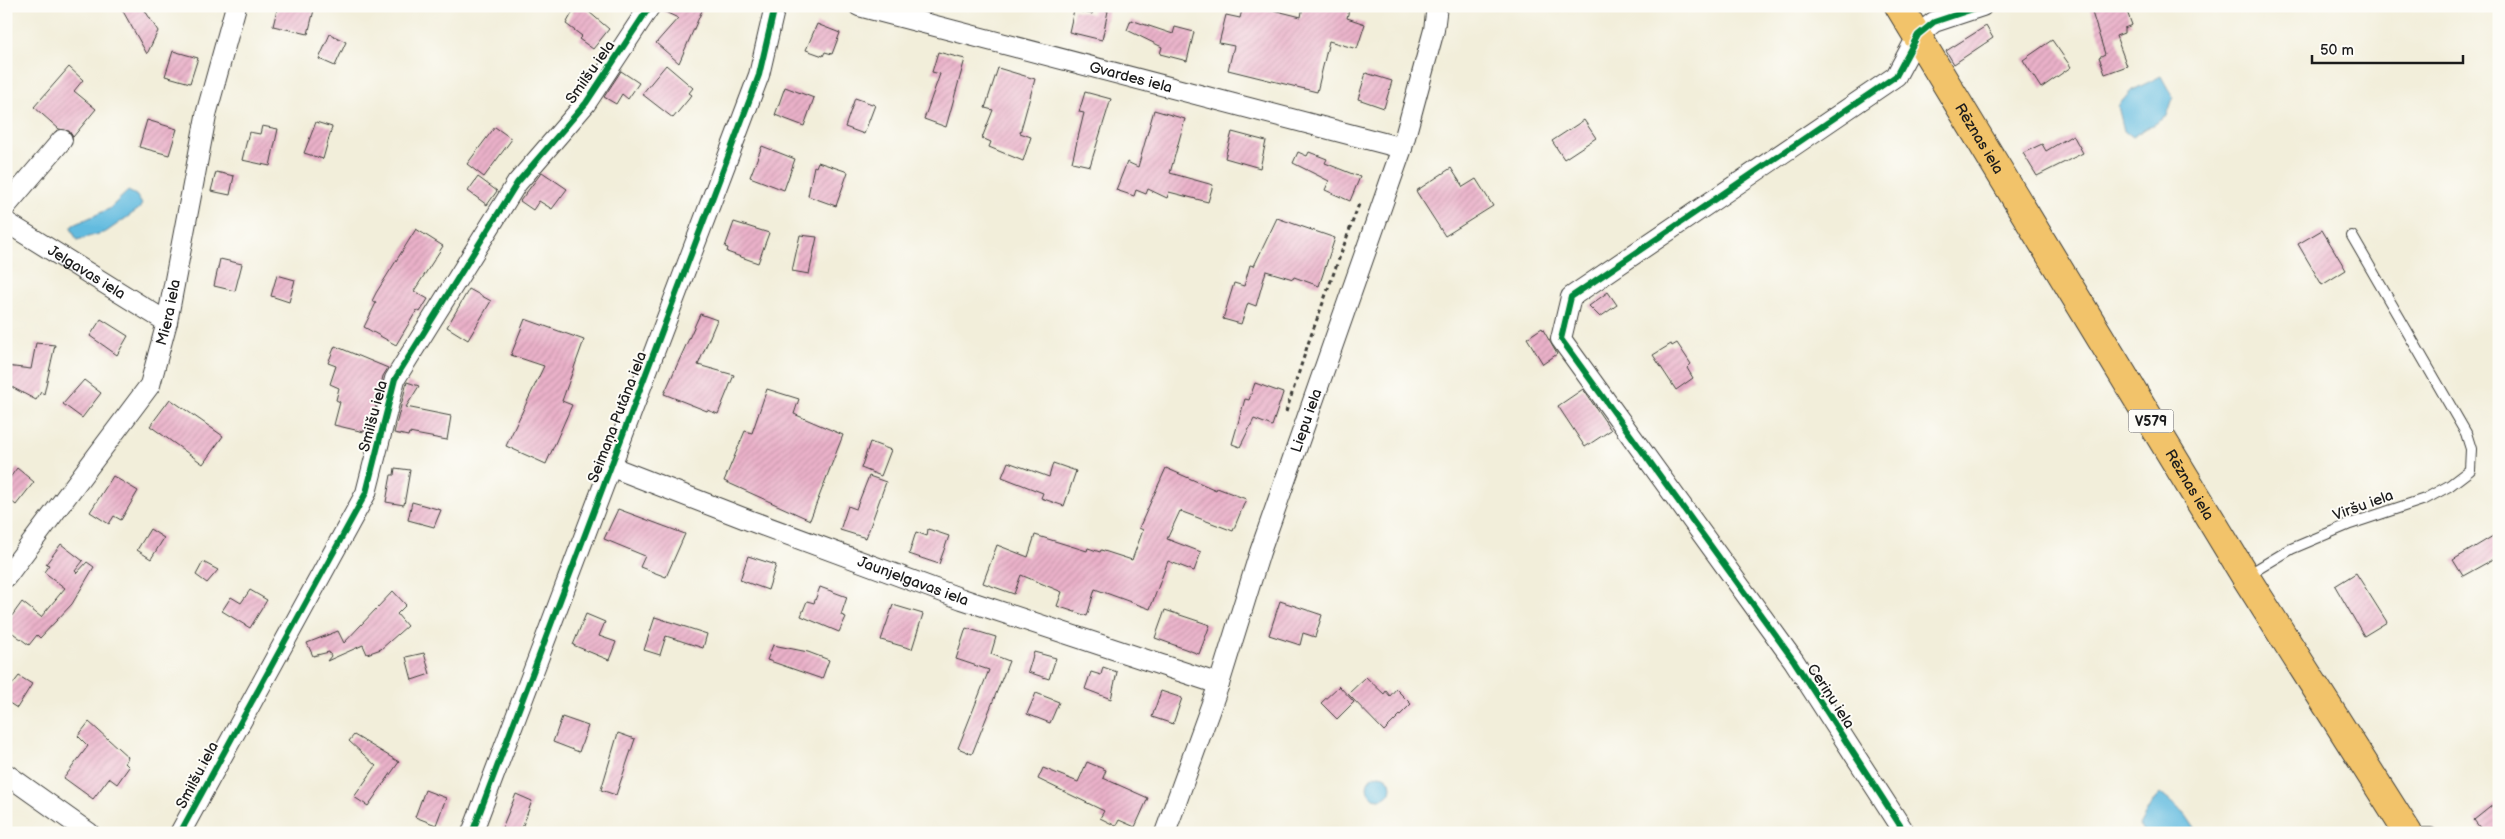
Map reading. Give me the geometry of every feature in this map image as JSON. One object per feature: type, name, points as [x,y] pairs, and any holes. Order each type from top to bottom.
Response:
[{"type":"main road","name":"Rēznas iela","points":[[1899,6],[2245,576],[2408,833]]},
{"type":"street","name":"Miera iela","points":[[6,577],[150,385],[166,322],[207,111],[236,6]]},
{"type":"street","name":"Smilšu iela","points":[[180,833],[366,493],[395,379],[517,184],[586,103],[650,6]]},
{"type":"street","name":"Seimaņa Putāna iela","points":[[472,833],[612,467],[758,75],[775,6]]},
{"type":"street","name":"Gvardes iela","points":[[859,6],[1402,148]]},
{"type":"street","name":"Liepu iela","points":[[1165,833],[1219,684],[1260,552],[1402,148],[1434,30],[1437,6]]},
{"type":"street","points":[[1918,35],[1934,22],[1982,6]]},
{"type":"street","name":"Ceriņu iela","points":[[1905,833],[1794,661],[1561,339],[1571,297],[1896,76],[1918,35]]},
{"type":"street","points":[[6,206],[62,140]]},
{"type":"street","name":"Jelgavas iela","points":[[6,222],[166,322]]},
{"type":"street","name":"Jaunjelgavas iela","points":[[612,467],[751,522],[962,599],[1219,684]]},
{"type":"street","points":[[6,774],[89,833]]},
{"type":"lane","name":"Viršu iela","points":[[2245,576],[2291,550],[2350,524],[2425,500],[2449,486],[2470,470],[2471,448],[2466,433],[2352,236]]},
{"type":"lane","points":[[2419,833],[2432,833]]},
{"type":"water","points":[[2161,76],[2173,98],[2167,116],[2132,137],[2124,131],[2118,106],[2131,91]]},
{"type":"water","points":[[128,191],[136,195],[142,204],[139,209],[106,232],[77,240],[71,228],[73,225],[109,209]]},
{"type":"water","points":[[1379,775],[1387,779],[1391,787],[1387,795],[1379,799],[1371,795],[1367,787],[1371,779]]},
{"type":"water","points":[[2160,793],[2185,814],[2198,833],[2144,833],[2139,826]]},
{"type":"building","points":[[120,6],[142,6],[158,31],[147,54]]},
{"type":"building","points":[[278,6],[300,6],[314,10],[308,34],[273,26]]},
{"type":"building","points":[[576,6],[582,6],[609,29],[593,49],[579,39],[582,36],[566,24]]},
{"type":"building","points":[[662,6],[704,6],[679,63],[656,43],[678,18],[661,10]]},
{"type":"building","points":[[1243,6],[1257,6],[1301,17],[1303,6],[1350,6],[1347,18],[1365,24],[1357,49],[1329,41],[1317,92],[1228,70],[1234,46],[1219,43],[1226,15],[1240,18]]},
{"type":"building","points":[[2090,6],[2125,6],[2132,25],[2124,28],[2124,33],[2116,36],[2127,66],[2105,74],[2099,57],[2105,54]]},
{"type":"building","points":[[1094,7],[1108,11],[1102,40],[1069,32],[1074,10],[1092,14]]},
{"type":"building","points":[[1131,20],[1173,34],[1175,27],[1194,32],[1187,61],[1160,54],[1162,47],[1127,30]]},
{"type":"building","points":[[817,24],[840,33],[832,54],[825,52],[823,56],[806,50]]},
{"type":"building","points":[[1986,26],[1993,38],[1954,64],[1946,51]]},
{"type":"building","points":[[330,34],[346,42],[335,66],[319,59]]},
{"type":"building","points":[[2052,40],[2071,67],[2041,88],[2023,60]]},
{"type":"building","points":[[173,51],[198,58],[190,83],[165,76]]},
{"type":"building","points":[[938,52],[965,59],[946,127],[924,119],[940,74],[932,72]]},
{"type":"building","points":[[666,65],[693,88],[689,93],[692,95],[673,118],[642,94]]},
{"type":"building","points":[[69,67],[83,80],[74,91],[96,109],[73,137],[69,131],[59,129],[34,107]]},
{"type":"building","points":[[998,68],[1035,79],[1020,133],[1031,137],[1023,161],[989,147],[991,142],[982,138],[993,110],[985,108]]},
{"type":"building","points":[[621,71],[639,83],[628,99],[622,94],[616,104],[604,97]]},
{"type":"building","points":[[1366,73],[1392,81],[1384,108],[1358,99]]},
{"type":"building","points":[[785,87],[814,98],[804,126],[775,115]]},
{"type":"building","points":[[1085,92],[1111,99],[1090,166],[1072,162],[1084,113],[1079,112]]},
{"type":"building","points":[[855,98],[875,105],[864,134],[845,127]]},
{"type":"building","points":[[1154,110],[1185,119],[1170,173],[1213,185],[1208,202],[1169,192],[1167,198],[1148,189],[1146,194],[1136,190],[1134,196],[1116,190],[1127,162],[1138,167]]},
{"type":"building","points":[[147,120],[177,129],[169,155],[139,147]]},
{"type":"building","points":[[1584,120],[1596,138],[1564,159],[1552,141]]},
{"type":"building","points":[[316,122],[332,127],[323,159],[304,153]]},
{"type":"building","points":[[262,126],[278,129],[270,166],[242,160],[249,132],[260,134]]},
{"type":"building","points":[[495,127],[512,139],[484,177],[467,164]]},
{"type":"building","points":[[1232,132],[1266,141],[1260,168],[1225,158]]},
{"type":"building","points":[[2073,135],[2083,153],[2037,176],[2023,153],[2042,144],[2046,151]]},
{"type":"building","points":[[762,146],[795,159],[784,190],[750,177]]},
{"type":"building","points":[[1298,152],[1307,156],[1309,152],[1327,159],[1325,163],[1360,177],[1350,201],[1325,190],[1329,181],[1293,163]]},
{"type":"building","points":[[818,162],[848,172],[836,206],[808,196],[814,166],[816,167]]},
{"type":"building","points":[[1451,168],[1463,187],[1476,179],[1493,206],[1445,236],[1416,191]]},
{"type":"building","points":[[216,172],[234,176],[230,195],[211,191]]},
{"type":"building","points":[[542,172],[567,189],[552,209],[539,201],[533,210],[520,201]]},
{"type":"building","points":[[478,177],[497,191],[487,205],[468,191]]},
{"type":"building","points":[[1277,218],[1335,238],[1319,286],[1294,277],[1293,279],[1266,271],[1256,306],[1248,303],[1241,324],[1223,319],[1234,283],[1244,286],[1250,265],[1254,266]]},
{"type":"building","points":[[734,222],[769,233],[758,263],[727,252],[728,248],[725,247]]},
{"type":"building","points":[[416,229],[443,246],[414,291],[428,299],[420,312],[417,310],[396,345],[364,327],[376,303],[372,301],[376,293]]},
{"type":"building","points":[[2322,230],[2346,270],[2322,285],[2298,244]]},
{"type":"building","points":[[800,235],[817,237],[809,274],[792,271]]},
{"type":"building","points":[[220,259],[242,264],[235,291],[214,286]]},
{"type":"building","points":[[277,275],[295,280],[289,302],[271,296]]},
{"type":"building","points":[[469,289],[491,301],[468,340],[447,327]]},
{"type":"building","points":[[1608,292],[1617,305],[1600,317],[1589,306]]},
{"type":"building","points":[[700,314],[717,320],[698,365],[734,375],[718,414],[664,394]]},
{"type":"building","points":[[101,319],[128,336],[117,355],[90,336]]},
{"type":"building","points":[[525,319],[584,340],[562,401],[572,405],[546,464],[506,446],[544,366],[511,355]]},
{"type":"building","points":[[1542,328],[1557,354],[1543,364],[1527,338]]},
{"type":"building","points":[[36,343],[55,345],[44,394],[41,392],[36,400],[6,384],[6,366],[31,369]]},
{"type":"building","points":[[1677,343],[1691,364],[1687,368],[1693,378],[1676,390],[1653,355],[1671,344],[1672,346]]},
{"type":"building","points":[[335,346],[388,368],[383,376],[371,427],[365,426],[364,432],[334,425],[340,402],[336,400],[339,388],[330,384],[336,366],[328,363]]},
{"type":"building","points":[[84,380],[101,393],[82,418],[63,404]]},
{"type":"building","points":[[407,382],[419,386],[406,407],[451,416],[447,440],[409,433],[408,436],[394,433]]},
{"type":"building","points":[[1255,383],[1283,393],[1272,426],[1254,419],[1240,447],[1232,444],[1245,399],[1249,400]]},
{"type":"building","points":[[767,389],[799,399],[794,414],[843,435],[810,520],[724,481],[745,431],[752,433]]},
{"type":"building","points":[[1583,389],[1611,430],[1585,447],[1558,406]]},
{"type":"building","points":[[170,399],[223,436],[203,464],[150,426]]},
{"type":"building","points":[[870,442],[891,450],[881,476],[861,468]]},
{"type":"building","points":[[1008,462],[1049,477],[1053,463],[1076,471],[1064,506],[1041,498],[1043,493],[1002,477]]},
{"type":"building","points":[[17,468],[34,482],[16,505],[6,497],[6,483]]},
{"type":"building","points":[[395,468],[410,470],[404,505],[386,502],[391,475],[394,475]]},
{"type":"building","points":[[1166,468],[1216,490],[1217,488],[1246,499],[1233,531],[1180,511],[1167,539],[1201,552],[1194,571],[1168,561],[1150,609],[1095,589],[1087,616],[1057,606],[1062,592],[1021,575],[1014,594],[983,583],[997,545],[1028,557],[1035,535],[1087,551],[1088,548],[1100,552],[1101,550],[1132,560],[1143,530],[1139,528]]},
{"type":"building","points":[[113,476],[138,491],[121,520],[114,516],[109,524],[90,512]]},
{"type":"building","points":[[869,476],[886,482],[866,538],[840,530],[848,506],[856,509]]},
{"type":"building","points":[[412,502],[441,510],[434,527],[408,520]]},
{"type":"building","points":[[618,509],[685,534],[666,577],[640,567],[645,556],[604,539]]},
{"type":"building","points":[[150,529],[164,538],[151,559],[137,550]]},
{"type":"building","points":[[928,529],[949,536],[939,564],[909,554],[916,532],[927,536]]},
{"type":"building","points":[[2493,536],[2499,547],[2499,556],[2463,576],[2453,560]]},
{"type":"building","points":[[61,544],[83,561],[75,571],[77,573],[87,562],[94,567],[72,604],[40,638],[37,635],[29,645],[6,628],[6,624],[22,602],[41,617],[65,588],[44,572],[49,565],[46,564]]},
{"type":"building","points":[[748,556],[776,565],[768,590],[740,580]]},
{"type":"building","points":[[203,562],[218,570],[207,583],[196,575]]},
{"type":"building","points":[[2356,573],[2387,622],[2364,636],[2335,586]]},
{"type":"building","points":[[820,587],[847,597],[841,615],[846,617],[839,632],[801,616],[807,601],[814,603]]},
{"type":"building","points":[[250,590],[267,600],[250,628],[222,611],[231,597],[241,603]]},
{"type":"building","points":[[393,591],[406,605],[397,614],[407,626],[381,649],[367,654],[363,645],[327,661],[331,656],[329,652],[313,656],[307,643],[338,631],[344,643]]},
{"type":"building","points":[[1280,601],[1322,615],[1315,637],[1303,633],[1300,645],[1269,635]]},
{"type":"building","points":[[893,605],[923,614],[912,649],[881,640]]},
{"type":"building","points":[[1165,610],[1210,625],[1199,654],[1155,638]]},
{"type":"building","points":[[586,614],[605,622],[599,636],[616,642],[609,660],[573,645]]},
{"type":"building","points":[[655,617],[707,634],[703,648],[666,636],[660,655],[644,650]]},
{"type":"building","points":[[966,628],[996,637],[991,654],[1009,661],[972,754],[958,748],[989,670],[956,659]]},
{"type":"building","points":[[773,645],[808,652],[829,660],[822,679],[767,660]]},
{"type":"building","points":[[1034,652],[1056,658],[1049,679],[1028,672]]},
{"type":"building","points":[[424,653],[430,674],[412,680],[406,657]]},
{"type":"building","points":[[1103,667],[1117,672],[1111,699],[1085,689],[1091,672],[1101,675]]},
{"type":"building","points":[[19,676],[32,684],[17,708],[6,701],[6,693]]},
{"type":"building","points":[[1366,677],[1384,694],[1386,691],[1390,696],[1396,689],[1411,704],[1384,731],[1348,694]]},
{"type":"building","points":[[1339,686],[1354,702],[1337,719],[1321,703]]},
{"type":"building","points":[[1161,691],[1182,698],[1173,724],[1152,717]]},
{"type":"building","points":[[1036,693],[1059,702],[1050,723],[1027,714]]},
{"type":"building","points":[[562,717],[588,726],[579,752],[553,742]]},
{"type":"building","points":[[89,722],[128,757],[125,763],[129,767],[117,784],[109,778],[93,799],[64,778],[88,746],[78,736]]},
{"type":"building","points":[[618,733],[635,739],[616,795],[601,790]]},
{"type":"building","points":[[354,735],[399,762],[368,806],[354,797],[376,766],[349,741]]},
{"type":"building","points":[[1087,762],[1106,770],[1103,778],[1148,798],[1135,827],[1119,820],[1116,826],[1100,818],[1104,811],[1038,779],[1043,768],[1078,782]]},
{"type":"building","points":[[425,790],[446,798],[436,825],[415,817]]},
{"type":"building","points":[[516,794],[532,801],[520,833],[500,833]]},
{"type":"building","points":[[2499,800],[2499,833],[2484,833],[2474,820]]},
{"type":"cycle path","points":[[180,833],[366,493],[395,379],[517,183],[586,103],[650,6]]},
{"type":"cycle path","points":[[472,833],[759,75],[775,6]]},
{"type":"cycle path","points":[[1905,833],[1794,661],[1561,339],[1571,297],[1896,76],[1918,35],[1934,22],[1982,6]]}]
